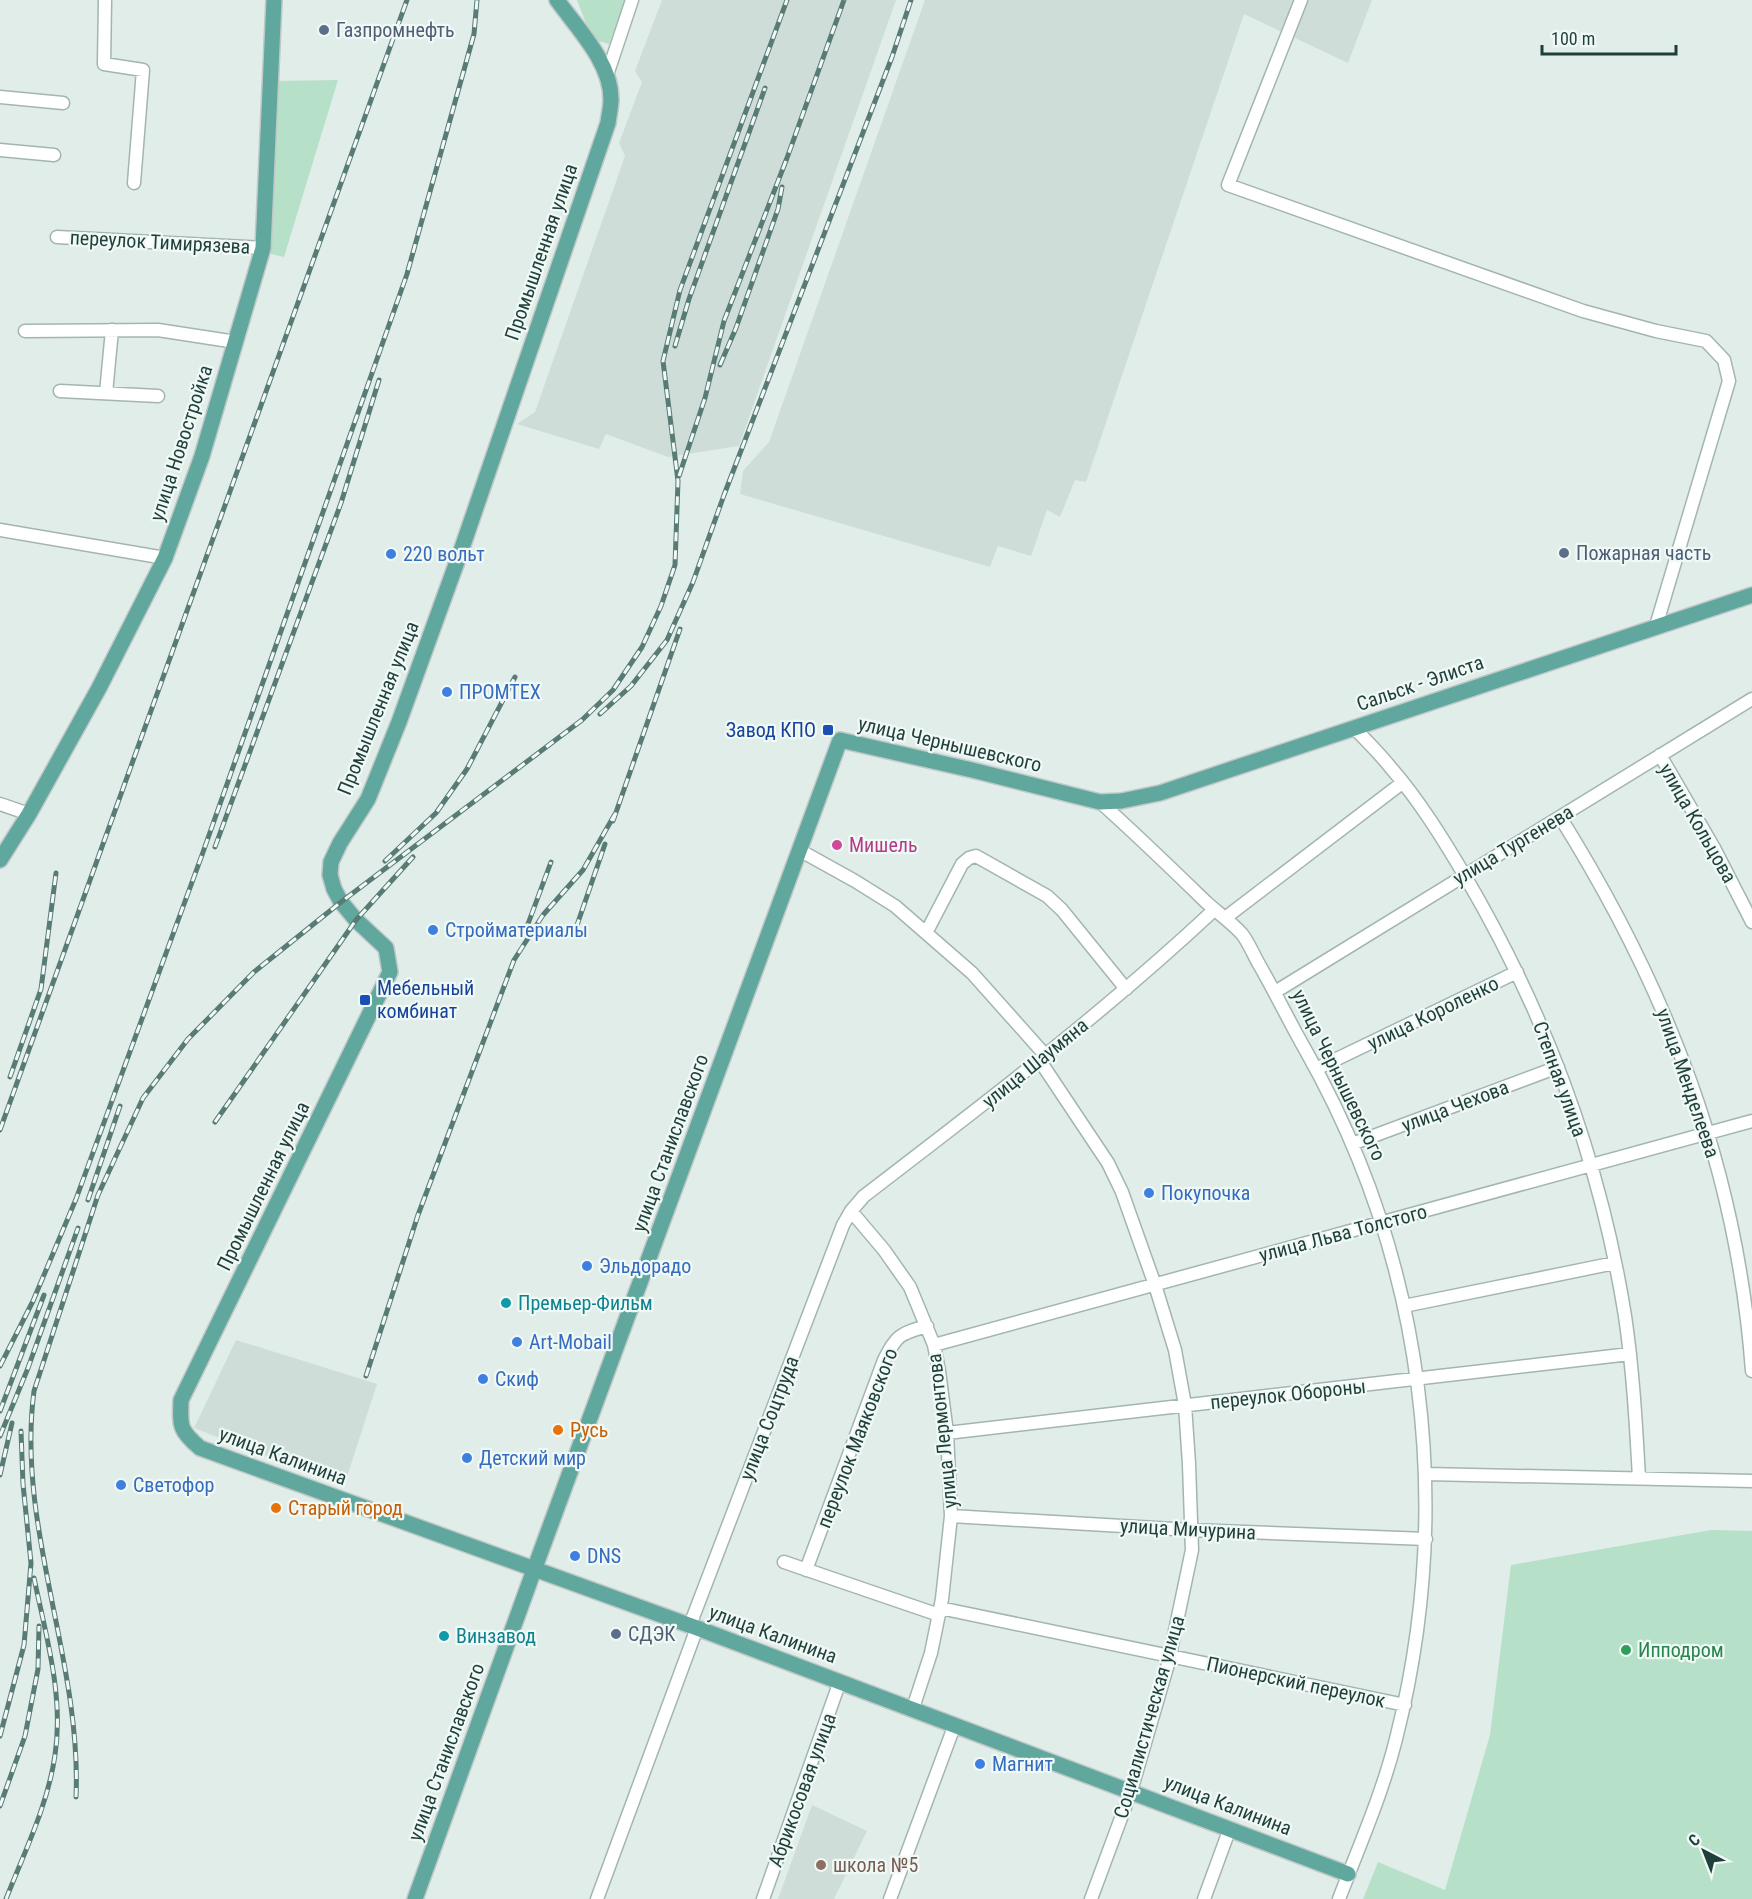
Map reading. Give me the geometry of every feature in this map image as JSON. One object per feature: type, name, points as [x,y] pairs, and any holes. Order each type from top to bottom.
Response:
[{"type":"main road","name":"улица Новостройка","points":[[0,860],[29,814],[99,688],[165,558],[202,456],[263,248],[274,0]]},
{"type":"main road","name":"Промышленная улица","points":[[185,1435],[180,1422],[181,1400],[390,972],[386,948],[356,920],[341,902],[334,889],[330,875],[331,862],[340,843],[368,799],[399,722],[462,548],[608,123],[611,99],[607,75],[593,50],[557,0]]},
{"type":"main road","name":"Сальск - Элиста","points":[[1100,802],[1121,801],[1160,793],[1656,626],[1752,596]]},
{"type":"main road","name":"улица Чернышевского","points":[[840,740],[1100,802]]},
{"type":"main road","name":"улица Станиславского","points":[[415,1899],[534,1570],[801,852],[840,740]]},
{"type":"main road","name":"улица Калинина","points":[[185,1435],[200,1448],[913,1708],[1348,1874]]},
{"type":"street","points":[[105,0],[104,64],[142,70],[134,183]]},
{"type":"street","points":[[607,75],[632,0]]},
{"type":"street","points":[[1301,0],[1228,185],[1583,311],[1656,331],[1706,341],[1724,360],[1730,381],[1656,626]]},
{"type":"street","points":[[0,97],[63,103]]},
{"type":"street","points":[[0,150],[54,155]]},
{"type":"street","name":"переулок Тимирязева","points":[[57,237],[263,248]]},
{"type":"street","points":[[106,393],[112,330]]},
{"type":"street","points":[[25,331],[158,330],[236,342]]},
{"type":"street","points":[[60,391],[158,396]]},
{"type":"street","points":[[0,530],[165,558]]},
{"type":"street","name":"улица Тургенева","points":[[1275,992],[1752,699]]},
{"type":"street","name":"Степная улица","points":[[1354,728],[1392,768],[1464,875],[1517,972],[1558,1067],[1591,1165],[1615,1263],[1630,1354],[1639,1478]]},
{"type":"street","name":"улица Кольцова","points":[[1660,755],[1714,848],[1752,922]]},
{"type":"street","points":[[1225,918],[1402,783]]},
{"type":"street","name":"улица Чернышевского","points":[[1100,802],[1244,936],[1316,1069],[1352,1144],[1382,1222],[1404,1306],[1418,1380],[1426,1474],[1426,1539],[1421,1606],[1405,1705],[1383,1786],[1339,1899]]},
{"type":"street","points":[[0,804],[29,814]]},
{"type":"street","name":"улица Менделеева","points":[[1560,817],[1610,900],[1652,982],[1687,1068],[1709,1133],[1729,1212],[1749,1331],[1752,1371]]},
{"type":"street","name":"Социалистическая улица","points":[[801,852],[855,880],[895,906],[972,973],[1043,1059],[1108,1163],[1122,1192],[1175,1350],[1185,1406],[1192,1550],[1170,1656],[1131,1791],[1091,1899]]},
{"type":"street","points":[[926,933],[962,864],[976,856],[1047,896],[1062,910],[1126,989]]},
{"type":"street","name":"улица Шаумяна","points":[[851,1211],[864,1196],[1043,1059],[1214,910]]},
{"type":"street","name":"улица Короленко","points":[[1316,1069],[1517,972]]},
{"type":"street","name":"улица Чехова","points":[[1352,1144],[1558,1067]]},
{"type":"street","name":"улица Льва Толстого","points":[[934,1345],[1752,1121]]},
{"type":"street","name":"улица Лермонтова","points":[[851,1211],[884,1250],[910,1287],[934,1345],[939,1371],[946,1433],[951,1516],[939,1611],[931,1653],[913,1708]]},
{"type":"street","name":"улица Соцтруда","points":[[597,1899],[693,1627],[843,1225],[851,1211]]},
{"type":"street","points":[[1404,1306],[1615,1263]]},
{"type":"street","name":"переулок Маяковского","points":[[806,1570],[884,1360],[896,1338],[907,1331],[927,1326]]},
{"type":"street","name":"переулок Обороны","points":[[946,1433],[1630,1354]]},
{"type":"street","points":[[1426,1474],[1752,1481]]},
{"type":"street","name":"улица Мичурина","points":[[951,1516],[1191,1530],[1426,1539]]},
{"type":"street","points":[[784,1562],[939,1611]]},
{"type":"street","name":"Пионерский переулок","points":[[939,1611],[1405,1705]]},
{"type":"street","name":"Абрикосовая улица","points":[[763,1899],[840,1682]]},
{"type":"street","points":[[890,1899],[955,1724]]},
{"type":"street","points":[[1204,1899],[1230,1828]]},
{"type":"shaded area","points":[[662,0],[896,0],[739,446],[668,457],[606,434],[599,449],[517,424],[535,412],[625,156],[619,143],[642,82],[635,71]]},
{"type":"shaded area","points":[[925,0],[1372,0],[1348,63],[1244,14],[1086,482],[1075,480],[1060,517],[1047,510],[1031,556],[998,546],[990,567],[740,494],[743,471],[769,442]]},
{"type":"shaded area","points":[[236,1340],[377,1384],[344,1486],[194,1428]]},
{"type":"shaded area","name":"школа №5","points":[[812,1805],[867,1831],[834,1899],[778,1899]]},
{"type":"green space","points":[[577,0],[625,0],[609,44],[592,39]]},
{"type":"green space","points":[[338,80],[284,257],[267,253],[275,81]]},
{"type":"green space","name":"Ипподром","points":[[1711,1530],[1752,1531],[1752,1899],[1363,1899],[1378,1862],[1445,1890],[1490,1735],[1511,1565]]},
{"type":"railway","points":[[0,1130],[407,0]]},
{"type":"railway","points":[[0,1366],[33,1301],[76,1199],[202,855],[407,274],[474,34],[477,0]]},
{"type":"railway","points":[[76,1797],[75,1746],[69,1695],[41,1543],[34,1493],[31,1442],[34,1391],[98,1195],[143,1098],[188,1039],[254,972],[341,902],[582,720],[613,690],[642,647],[661,606],[675,565],[678,481],[663,361],[680,290],[787,0]]},
{"type":"railway","points":[[679,476],[705,398],[724,321],[787,158],[844,0]]},
{"type":"railway","points":[[600,714],[631,686],[667,640],[693,582],[724,495],[892,57],[911,0]]},
{"type":"railway","points":[[675,346],[689,299],[765,88]]},
{"type":"railway","points":[[720,365],[736,328],[778,209],[782,187]]},
{"type":"railway","points":[[215,847],[341,503],[379,380]]},
{"type":"railway","points":[[613,821],[680,629]]},
{"type":"railway","points":[[385,861],[436,813],[467,769],[515,677]]},
{"type":"railway","points":[[366,1376],[418,1215],[514,960],[543,915],[583,870],[615,814]]},
{"type":"railway","points":[[576,928],[605,844]]},
{"type":"railway","points":[[215,1122],[356,920],[413,857]]},
{"type":"railway","points":[[525,932],[551,862]]},
{"type":"railway","points":[[10,1077],[41,989],[56,873]]},
{"type":"railway","points":[[88,1200],[120,1106]]},
{"type":"railway","points":[[0,1436],[28,1368],[78,1228]]},
{"type":"railway","points":[[0,1411],[44,1295]]},
{"type":"railway","points":[[0,1475],[12,1423]]},
{"type":"railway","points":[[0,1736],[24,1645],[31,1563],[23,1484],[21,1431]]},
{"type":"railway","points":[[6,1899],[47,1792],[52,1774],[57,1733],[52,1666],[34,1578]]},
{"type":"railway","points":[[0,1806],[25,1736],[38,1669],[39,1626]]},
{"type":"place","name":"Газпромнефть","points":[[324,30]]},
{"type":"place","name":"Пожарная часть","points":[[1564,553]]},
{"type":"place","name":"220 вольт","points":[[391,554]]},
{"type":"place","name":"ПРОМТЕХ","points":[[447,692]]},
{"type":"place","name":"Завод КПО","points":[[828,730]]},
{"type":"place","name":"Мишель","points":[[837,845]]},
{"type":"place","name":"Стройматериалы","points":[[433,930]]},
{"type":"place","name":"Мебельный комбинат","points":[[365,1000]]},
{"type":"place","name":"Покупочка","points":[[1149,1193]]},
{"type":"place","name":"Эльдорадо","points":[[587,1266]]},
{"type":"place","name":"Премьер-Фильм","points":[[506,1303]]},
{"type":"place","name":"Art-Mobail","points":[[517,1342]]},
{"type":"place","name":"Скиф","points":[[483,1379]]},
{"type":"place","name":"Русь","points":[[558,1430]]},
{"type":"place","name":"Детский мир","points":[[467,1458]]},
{"type":"place","name":"Светофор","points":[[121,1485]]},
{"type":"place","name":"Старый город","points":[[276,1508]]},
{"type":"place","name":"DNS","points":[[575,1556]]},
{"type":"place","name":"СДЭК","points":[[616,1634]]},
{"type":"place","name":"Винзавод","points":[[444,1636]]},
{"type":"place","name":"Ипподром","points":[[1626,1650]]},
{"type":"place","name":"Магнит","points":[[980,1764]]},
{"type":"place","name":"школа №5","points":[[821,1865]]}]
